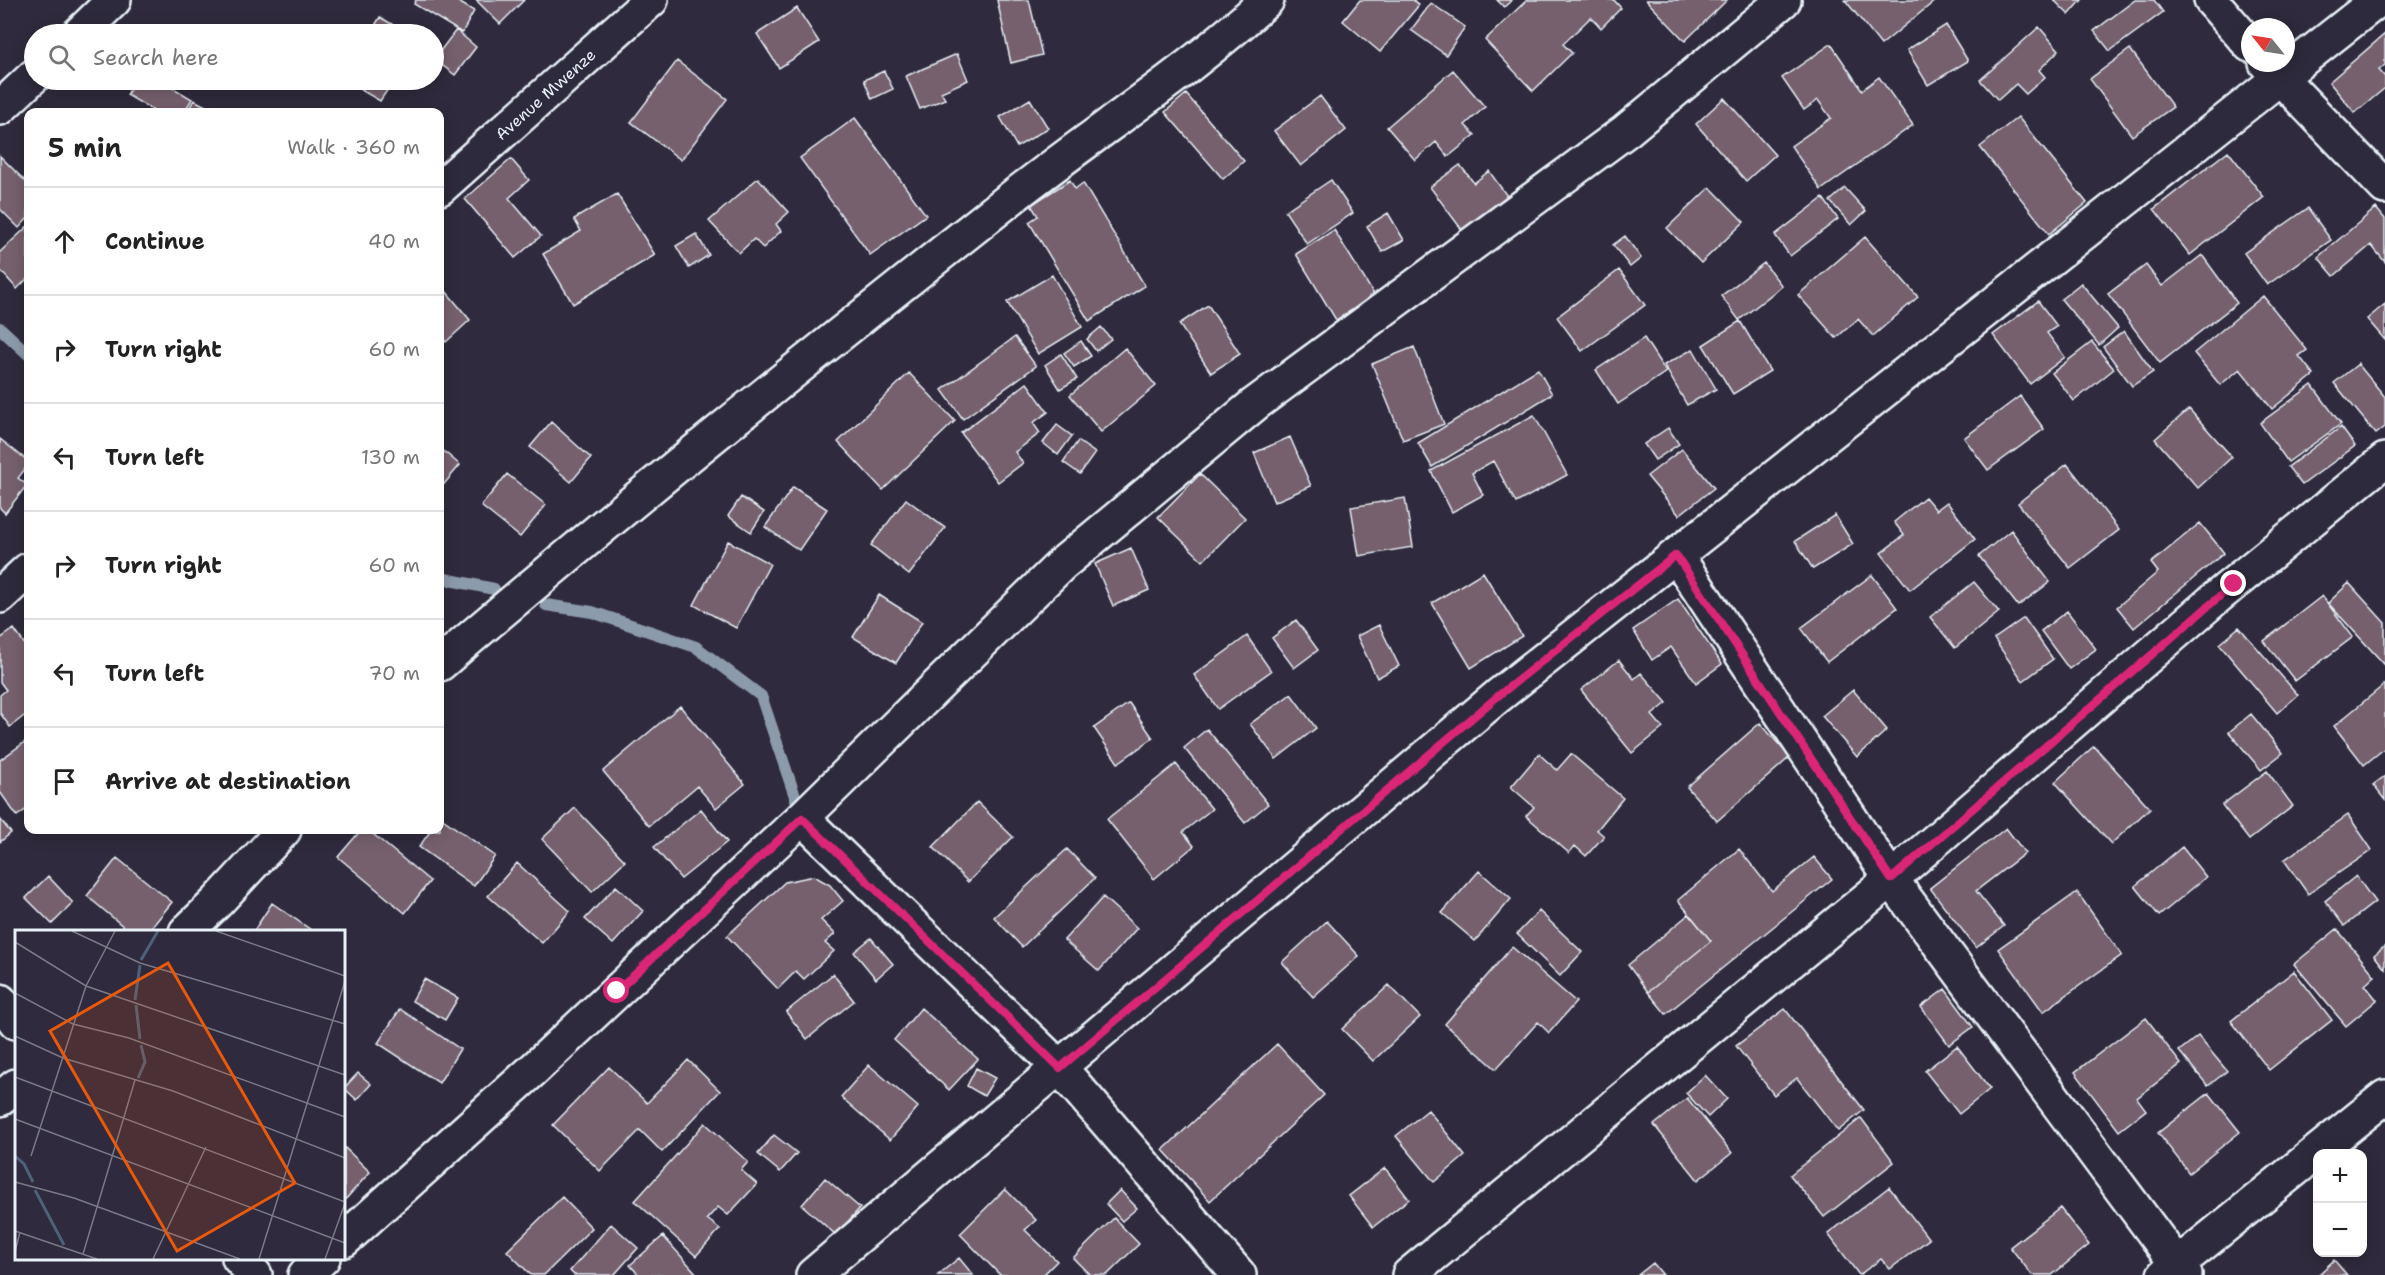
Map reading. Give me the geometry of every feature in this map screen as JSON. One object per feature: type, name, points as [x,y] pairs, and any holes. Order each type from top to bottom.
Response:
[{"type":"street","points":[[89,24],[114,0]]},
{"type":"street","name":"Avenue Mwenze","points":[[444,184],[651,0]]},
{"type":"street","points":[[444,661],[556,564],[883,299],[1052,167],[1235,30],[1267,0]]},
{"type":"street","points":[[345,1239],[533,1070],[802,818],[1071,557],[1255,404],[1626,131],[1784,0]]},
{"type":"street","points":[[2211,0],[2241,35]]},
{"type":"street","points":[[2295,56],[2378,0]]},
{"type":"street","points":[[813,1275],[1498,696],[1676,555],[2272,72]]},
{"type":"street","points":[[2274,72],[2385,186]]},
{"type":"street","points":[[0,108],[24,85]]},
{"type":"street","points":[[1409,1275],[1891,879],[2217,597],[2385,460]]},
{"type":"street","points":[[1676,555],[1891,879],[2175,1271],[2385,1097]]},
{"type":"street","points":[[0,596],[24,574]]},
{"type":"street","points":[[802,818],[1060,1068],[1239,1275]]},
{"type":"street","points":[[188,930],[280,834]]},
{"type":"street","points":[[0,1001],[15,1021]]},
{"type":"street","points":[[0,1099],[15,1087]]},
{"type":"street","points":[[241,1260],[255,1275]]},
{"type":"street","points":[[304,1275],[321,1260]]},
{"type":"building","points":[[416,0],[455,0],[474,11],[462,33],[414,4]]},
{"type":"building","points":[[476,0],[524,0],[500,24]]},
{"type":"building","points":[[997,0],[1029,0],[1042,55],[1011,63]]},
{"type":"building","points":[[1360,0],[1413,0],[1419,5],[1380,52],[1343,21]]},
{"type":"building","points":[[1497,0],[1512,0],[1504,7]]},
{"type":"building","points":[[1527,0],[1614,0],[1621,8],[1601,28],[1591,17],[1563,44],[1572,53],[1533,91],[1485,40]]},
{"type":"building","points":[[1646,0],[1727,0],[1685,41]]},
{"type":"building","points":[[1845,0],[1936,0],[1881,45]]},
{"type":"building","points":[[2054,0],[2082,0],[2069,15]]},
{"type":"building","points":[[2135,0],[2154,0],[2163,12],[2110,51],[2094,31]]},
{"type":"building","points":[[1431,3],[1465,27],[1446,55],[1411,30]]},
{"type":"building","points":[[797,8],[819,42],[779,68],[757,34]]},
{"type":"building","points":[[380,17],[392,24],[376,24]]},
{"type":"building","points":[[1946,25],[1968,61],[1928,85],[1907,50]]},
{"type":"building","points":[[2039,27],[2059,50],[2039,70],[2045,77],[2026,94],[2016,84],[1998,100],[1980,80]]},
{"type":"building","points":[[456,30],[476,47],[455,75],[444,67],[444,46]]},
{"type":"building","points":[[2385,34],[2385,65],[2379,70],[2385,77],[2385,88],[2355,113],[2329,82]]},
{"type":"building","points":[[1831,44],[1862,90],[1879,77],[1913,125],[1821,190],[1791,146],[1831,118],[1818,100],[1804,110],[1782,78]]},
{"type":"building","points":[[2130,49],[2173,107],[2132,136],[2090,79]]},
{"type":"building","points":[[957,54],[968,80],[941,92],[945,99],[920,109],[906,76]]},
{"type":"building","points":[[677,61],[727,99],[681,160],[631,122]]},
{"type":"building","points":[[1453,70],[1485,107],[1465,125],[1475,135],[1448,157],[1436,142],[1415,160],[1387,127]]},
{"type":"building","points":[[884,71],[893,89],[872,99],[864,80]]},
{"type":"building","points":[[130,90],[177,90],[192,99],[186,108],[149,108],[127,95]]},
{"type":"building","points":[[361,90],[387,90],[380,101]]},
{"type":"building","points":[[1186,94],[1244,161],[1223,179],[1165,112]]},
{"type":"building","points":[[1320,96],[1346,130],[1301,166],[1274,131]]},
{"type":"building","points":[[1724,98],[1775,155],[1746,181],[1696,124]]},
{"type":"building","points":[[1030,99],[1048,128],[1017,147],[1000,117]]},
{"type":"building","points":[[194,100],[209,108],[189,108]]},
{"type":"building","points":[[2018,117],[2087,203],[2049,234],[1980,147]]},
{"type":"building","points":[[855,118],[926,215],[870,255],[800,158]]},
{"type":"building","points":[[2228,151],[2264,197],[2190,255],[2154,209]]},
{"type":"building","points":[[0,156],[24,180],[24,222],[19,228],[0,209]]},
{"type":"building","points":[[511,159],[529,180],[509,198],[541,236],[515,258],[465,199]]},
{"type":"building","points":[[1460,165],[1474,183],[1489,171],[1507,196],[1462,230],[1430,187]]},
{"type":"building","points":[[758,178],[789,212],[776,224],[781,231],[763,248],[754,239],[739,253],[709,221]]},
{"type":"building","points":[[1070,180],[1075,189],[1083,183],[1145,286],[1089,321],[1029,222],[1038,216],[1031,205]]},
{"type":"building","points":[[1331,180],[1353,213],[1307,244],[1285,211]]},
{"type":"building","points":[[1710,187],[1744,222],[1701,263],[1667,228]]},
{"type":"building","points":[[1845,188],[1866,211],[1851,225],[1830,201]]},
{"type":"building","points":[[617,194],[655,255],[573,304],[543,254],[581,231],[574,219]]},
{"type":"building","points":[[1823,198],[1838,219],[1790,256],[1775,235]]},
{"type":"building","points":[[2308,208],[2331,240],[2267,285],[2244,253]]},
{"type":"building","points":[[2376,208],[2385,219],[2385,262],[2371,245],[2334,276],[2318,257]]},
{"type":"building","points":[[1388,213],[1404,240],[1382,252],[1367,226]]},
{"type":"building","points":[[24,230],[24,282],[17,289],[0,270],[0,252]]},
{"type":"building","points":[[1334,230],[1375,296],[1336,320],[1296,254]]},
{"type":"building","points":[[696,234],[709,255],[689,268],[676,246]]},
{"type":"building","points":[[1625,236],[1641,258],[1630,267],[1613,245]]},
{"type":"building","points":[[1865,237],[1918,297],[1873,336],[1858,319],[1836,338],[1798,295]]},
{"type":"building","points":[[2202,255],[2237,303],[2160,363],[2108,294],[2146,265],[2162,286]]},
{"type":"building","points":[[1764,263],[1782,286],[1739,320],[1721,296]]},
{"type":"building","points":[[1619,270],[1645,305],[1582,351],[1557,317]]},
{"type":"building","points":[[1052,275],[1082,327],[1038,354],[1007,302]]},
{"type":"building","points":[[2081,283],[2118,328],[2099,345],[2061,299]]},
{"type":"building","points":[[444,289],[470,320],[446,342],[444,340]]},
{"type":"building","points":[[2263,296],[2307,350],[2299,356],[2314,375],[2272,409],[2240,369],[2220,385],[2194,353]]},
{"type":"building","points":[[2038,301],[2057,326],[2047,333],[2065,357],[2030,384],[1993,335]]},
{"type":"building","points":[[2385,304],[2385,340],[2367,319]]},
{"type":"building","points":[[1208,305],[1240,354],[1211,373],[1179,324]]},
{"type":"building","points":[[1740,321],[1770,371],[1733,394],[1703,345]]},
{"type":"building","points":[[1101,327],[1111,339],[1096,351],[1087,339]]},
{"type":"building","points":[[2124,331],[2153,372],[2132,386],[2103,347]]},
{"type":"building","points":[[1015,337],[1036,366],[963,419],[942,390]]},
{"type":"building","points":[[1644,338],[1666,372],[1618,404],[1596,370]]},
{"type":"building","points":[[1081,341],[1091,356],[1074,367],[1064,353]]},
{"type":"building","points":[[2092,342],[2114,369],[2074,401],[2052,373]]},
{"type":"building","points":[[1414,347],[1444,424],[1403,440],[1372,364]]},
{"type":"building","points":[[1125,348],[1156,386],[1101,432],[1070,395]]},
{"type":"building","points":[[1693,349],[1716,389],[1687,405],[1664,365]]},
{"type":"building","points":[[1061,354],[1077,379],[1060,389],[1045,365]]},
{"type":"building","points":[[2358,364],[2385,397],[2385,427],[2376,434],[2334,383]]},
{"type":"building","points":[[1538,369],[1552,394],[1432,467],[1418,443]]},
{"type":"building","points":[[909,373],[955,421],[883,490],[838,442]]},
{"type":"building","points":[[1027,383],[1048,412],[1033,423],[1040,433],[1015,452],[1023,463],[998,482],[961,433]]},
{"type":"building","points":[[2312,385],[2341,424],[2288,462],[2260,423]]},
{"type":"building","points":[[2020,396],[2044,429],[1988,470],[1964,438]]},
{"type":"building","points":[[2189,409],[2232,457],[2198,488],[2155,439]]},
{"type":"building","points":[[1534,415],[1567,475],[1516,503],[1493,461],[1472,473],[1483,495],[1452,512],[1431,471]]},
{"type":"building","points":[[551,422],[591,458],[571,482],[530,447]]},
{"type":"building","points":[[1057,425],[1072,436],[1058,455],[1043,443]]},
{"type":"building","points":[[2341,427],[2355,446],[2302,485],[2288,467]]},
{"type":"building","points":[[1668,428],[1679,444],[1655,460],[1644,444]]},
{"type":"building","points":[[1290,437],[1311,486],[1274,502],[1254,453]]},
{"type":"building","points":[[0,439],[24,458],[24,470],[18,478],[24,483],[24,489],[5,513],[0,508]]},
{"type":"building","points":[[1078,441],[1095,453],[1080,474],[1063,462]]},
{"type":"building","points":[[1682,449],[1714,488],[1679,515],[1647,476]]},
{"type":"building","points":[[444,451],[460,465],[444,484]]},
{"type":"building","points":[[2067,464],[2119,530],[2070,568],[2018,503]]},
{"type":"building","points":[[507,474],[546,505],[520,537],[481,506]]},
{"type":"building","points":[[1200,474],[1245,518],[1203,561],[1158,517]]},
{"type":"building","points":[[793,487],[827,509],[799,550],[765,527]]},
{"type":"building","points":[[741,497],[764,512],[751,532],[728,516]]},
{"type":"building","points":[[1925,497],[1936,510],[1947,502],[1975,539],[1910,590],[1881,553],[1904,535],[1894,522]]},
{"type":"building","points":[[1405,498],[1413,547],[1359,556],[1351,507]]},
{"type":"building","points":[[906,499],[945,528],[909,575],[871,545]]},
{"type":"building","points":[[1835,515],[1853,544],[1813,569],[1795,541]]},
{"type":"building","points":[[2200,523],[2224,553],[2134,628],[2117,607],[2158,572],[2151,563]]},
{"type":"building","points":[[2011,530],[2050,582],[2018,606],[1979,556]]},
{"type":"building","points":[[728,541],[770,564],[736,628],[694,605]]},
{"type":"building","points":[[1131,548],[1149,590],[1113,606],[1095,564]]},
{"type":"building","points":[[1483,572],[1522,636],[1471,668],[1432,603]]},
{"type":"building","points":[[1872,575],[1897,608],[1827,662],[1801,628]]},
{"type":"building","points":[[1974,582],[1999,612],[1955,648],[1930,617]]},
{"type":"building","points":[[2349,583],[2385,623],[2385,665],[2328,603]]},
{"type":"building","points":[[879,595],[922,622],[896,663],[853,637]]},
{"type":"building","points":[[2322,596],[2353,637],[2295,681],[2264,641]]},
{"type":"building","points":[[1678,599],[1722,664],[1696,683],[1671,647],[1652,660],[1633,630]]},
{"type":"building","points":[[2067,611],[2096,649],[2069,669],[2041,631]]},
{"type":"building","points":[[2024,618],[2053,659],[2023,681],[1994,639]]},
{"type":"building","points":[[1296,620],[1318,650],[1294,668],[1272,638]]},
{"type":"building","points":[[1379,625],[1399,666],[1377,678],[1357,636]]},
{"type":"building","points":[[2239,627],[2298,695],[2277,713],[2219,644]]},
{"type":"building","points":[[14,629],[24,643],[24,716],[10,727],[0,713],[0,695],[6,690],[0,682],[0,639]]},
{"type":"building","points":[[1247,636],[1271,671],[1218,709],[1194,675]]},
{"type":"building","points":[[1619,660],[1634,679],[1641,673],[1667,703],[1652,715],[1663,728],[1632,753],[1581,690]]},
{"type":"building","points":[[2385,684],[2385,748],[2364,765],[2334,726]]},
{"type":"building","points":[[1853,690],[1887,730],[1857,757],[1822,716]]},
{"type":"building","points":[[1291,694],[1316,728],[1276,759],[1250,724]]},
{"type":"building","points":[[1129,703],[1153,738],[1118,763],[1094,728]]},
{"type":"building","points":[[680,706],[745,784],[716,808],[697,786],[649,826],[603,771]]},
{"type":"building","points":[[2251,714],[2283,753],[2261,770],[2229,732]]},
{"type":"building","points":[[1760,723],[1790,757],[1717,821],[1687,787]]},
{"type":"building","points":[[1207,729],[1268,804],[1245,823],[1184,748]]},
{"type":"building","points":[[24,743],[24,811],[17,816],[0,792],[0,760]]},
{"type":"building","points":[[2094,746],[2150,808],[2111,844],[2055,782]]},
{"type":"building","points":[[1539,754],[1557,770],[1571,754],[1623,798],[1597,830],[1604,836],[1586,856],[1575,846],[1569,853],[1526,816],[1534,807],[1511,787]]},
{"type":"building","points":[[1176,764],[1212,809],[1183,832],[1194,846],[1154,879],[1107,819]]},
{"type":"building","points":[[2267,771],[2293,806],[2249,840],[2222,805]]},
{"type":"building","points":[[2385,776],[2385,800],[2373,785]]},
{"type":"building","points":[[977,802],[1013,837],[968,882],[933,847]]},
{"type":"building","points":[[575,808],[625,861],[592,892],[542,839]]},
{"type":"building","points":[[701,809],[727,842],[681,879],[654,847]]},
{"type":"building","points":[[2348,815],[2372,850],[2308,894],[2284,860]]},
{"type":"building","points":[[0,819],[11,833],[0,842]]},
{"type":"building","points":[[444,820],[495,856],[474,886],[419,847],[428,834],[444,834]]},
{"type":"building","points":[[2006,828],[2025,853],[1976,891],[2004,926],[1976,948],[1930,888]]},
{"type":"building","points":[[358,834],[373,834],[430,881],[405,913],[338,857]]},
{"type":"building","points":[[2182,847],[2206,877],[2159,916],[2135,886]]},
{"type":"building","points":[[1067,849],[1095,878],[1022,947],[994,917]]},
{"type":"building","points":[[1739,849],[1772,891],[1814,857],[1832,879],[1666,1014],[1648,992],[1711,941],[1678,900]]},
{"type":"building","points":[[117,858],[172,902],[150,930],[128,930],[87,896]]},
{"type":"building","points":[[517,863],[570,911],[542,943],[488,896]]},
{"type":"building","points":[[1479,871],[1511,899],[1475,941],[1442,913]]},
{"type":"building","points":[[48,876],[73,903],[52,924],[26,898]]},
{"type":"building","points":[[814,876],[830,885],[843,901],[821,920],[835,934],[825,943],[834,951],[804,979],[796,971],[778,989],[727,936],[785,882]]},
{"type":"building","points":[[2356,876],[2375,902],[2344,926],[2325,901]]},
{"type":"building","points":[[616,886],[643,911],[613,944],[585,919]]},
{"type":"building","points":[[2077,892],[2122,955],[2043,1012],[1998,949]]},
{"type":"building","points":[[1103,897],[1137,928],[1099,971],[1064,940]]},
{"type":"building","points":[[272,903],[311,930],[254,930]]},
{"type":"building","points":[[1539,911],[1582,952],[1560,976],[1517,934]]},
{"type":"building","points":[[1689,914],[1711,941],[1648,992],[1628,965]]},
{"type":"building","points":[[1327,921],[1359,956],[1313,997],[1282,962]]},
{"type":"building","points":[[2337,929],[2375,976],[2365,985],[2377,1000],[2346,1026],[2294,964]]},
{"type":"building","points":[[871,938],[893,964],[876,979],[854,952]]},
{"type":"building","points":[[2385,946],[2385,969],[2374,955]]},
{"type":"building","points":[[1512,947],[1576,1002],[1549,1033],[1538,1022],[1496,1069],[1445,1024]]},
{"type":"building","points":[[2294,971],[2332,1020],[2269,1070],[2231,1021]]},
{"type":"building","points":[[833,974],[854,1001],[807,1039],[786,1012]]},
{"type":"building","points":[[424,979],[458,998],[445,1020],[412,1001]]},
{"type":"building","points":[[1389,985],[1420,1017],[1373,1061],[1342,1029]]},
{"type":"building","points":[[1945,989],[1973,1027],[1949,1045],[1921,1007]]},
{"type":"building","points":[[921,1008],[978,1059],[949,1090],[894,1040]]},
{"type":"building","points":[[400,1009],[460,1049],[439,1083],[378,1043]]},
{"type":"building","points":[[1785,1009],[1864,1110],[1838,1131],[1797,1078],[1774,1095],[1736,1046]]},
{"type":"building","points":[[2146,1018],[2181,1064],[2137,1098],[2146,1110],[2119,1131],[2075,1072]]},
{"type":"building","points":[[2198,1036],[2227,1071],[2208,1086],[2179,1051]]},
{"type":"building","points":[[1277,1044],[1324,1095],[1210,1201],[1163,1150]]},
{"type":"building","points":[[1957,1046],[1990,1089],[1959,1114],[1925,1071]]},
{"type":"building","points":[[688,1060],[720,1091],[662,1152],[640,1130],[600,1171],[553,1125],[609,1067],[647,1103]]},
{"type":"building","points":[[869,1065],[918,1107],[890,1140],[841,1097]]},
{"type":"building","points":[[976,1068],[995,1078],[984,1096],[967,1086]]},
{"type":"building","points":[[358,1073],[371,1084],[357,1100],[345,1087]]},
{"type":"building","points":[[1705,1075],[1727,1099],[1708,1117],[1686,1093]]},
{"type":"building","points":[[2209,1093],[2240,1132],[2189,1173],[2158,1133]]},
{"type":"building","points":[[1687,1098],[1732,1153],[1698,1180],[1654,1125]]},
{"type":"building","points":[[1428,1110],[1465,1156],[1434,1182],[1396,1136]]},
{"type":"building","points":[[1861,1118],[1894,1162],[1824,1217],[1790,1175]]},
{"type":"building","points":[[705,1123],[748,1162],[741,1170],[757,1184],[728,1215],[718,1207],[707,1219],[720,1229],[696,1256],[635,1201]]},
{"type":"building","points":[[774,1135],[797,1153],[780,1172],[758,1154]]},
{"type":"building","points":[[345,1148],[370,1172],[345,1200]]},
{"type":"building","points":[[1385,1168],[1409,1199],[1373,1227],[1349,1196]]},
{"type":"building","points":[[825,1178],[860,1208],[836,1235],[802,1205]]},
{"type":"building","points":[[1889,1187],[1929,1239],[1890,1269],[1881,1259],[1859,1275],[1828,1234]]},
{"type":"building","points":[[1005,1189],[1036,1220],[1025,1230],[1057,1261],[1043,1275],[1000,1275],[960,1234]]},
{"type":"building","points":[[1120,1190],[1137,1208],[1122,1221],[1106,1204]]},
{"type":"building","points":[[562,1197],[592,1228],[544,1275],[531,1275],[507,1251]]},
{"type":"building","points":[[2060,1208],[2089,1245],[2052,1275],[2032,1275],[2010,1247]]},
{"type":"building","points":[[1114,1218],[1139,1244],[1107,1275],[1090,1275],[1073,1258]]},
{"type":"building","points":[[611,1224],[638,1248],[614,1275],[574,1275],[570,1271]]},
{"type":"building","points":[[663,1236],[698,1275],[639,1275],[630,1265]]},
{"type":"building","points":[[959,1258],[973,1275],[938,1275]]},
{"type":"building","points":[[2334,1260],[2347,1275],[2318,1275]]},
{"type":"building","points":[[1653,1263],[1663,1275],[1638,1275]]},
{"type":"waterway","points":[[0,328],[24,350]]},
{"type":"waterway","points":[[444,579],[494,589]]},
{"type":"waterway","points":[[546,605],[592,612],[696,647],[761,696],[801,814]]},
{"type":"route","points":[[617,991],[802,818],[1060,1068],[1498,696],[1676,555],[1891,879],[2234,584]]}]
